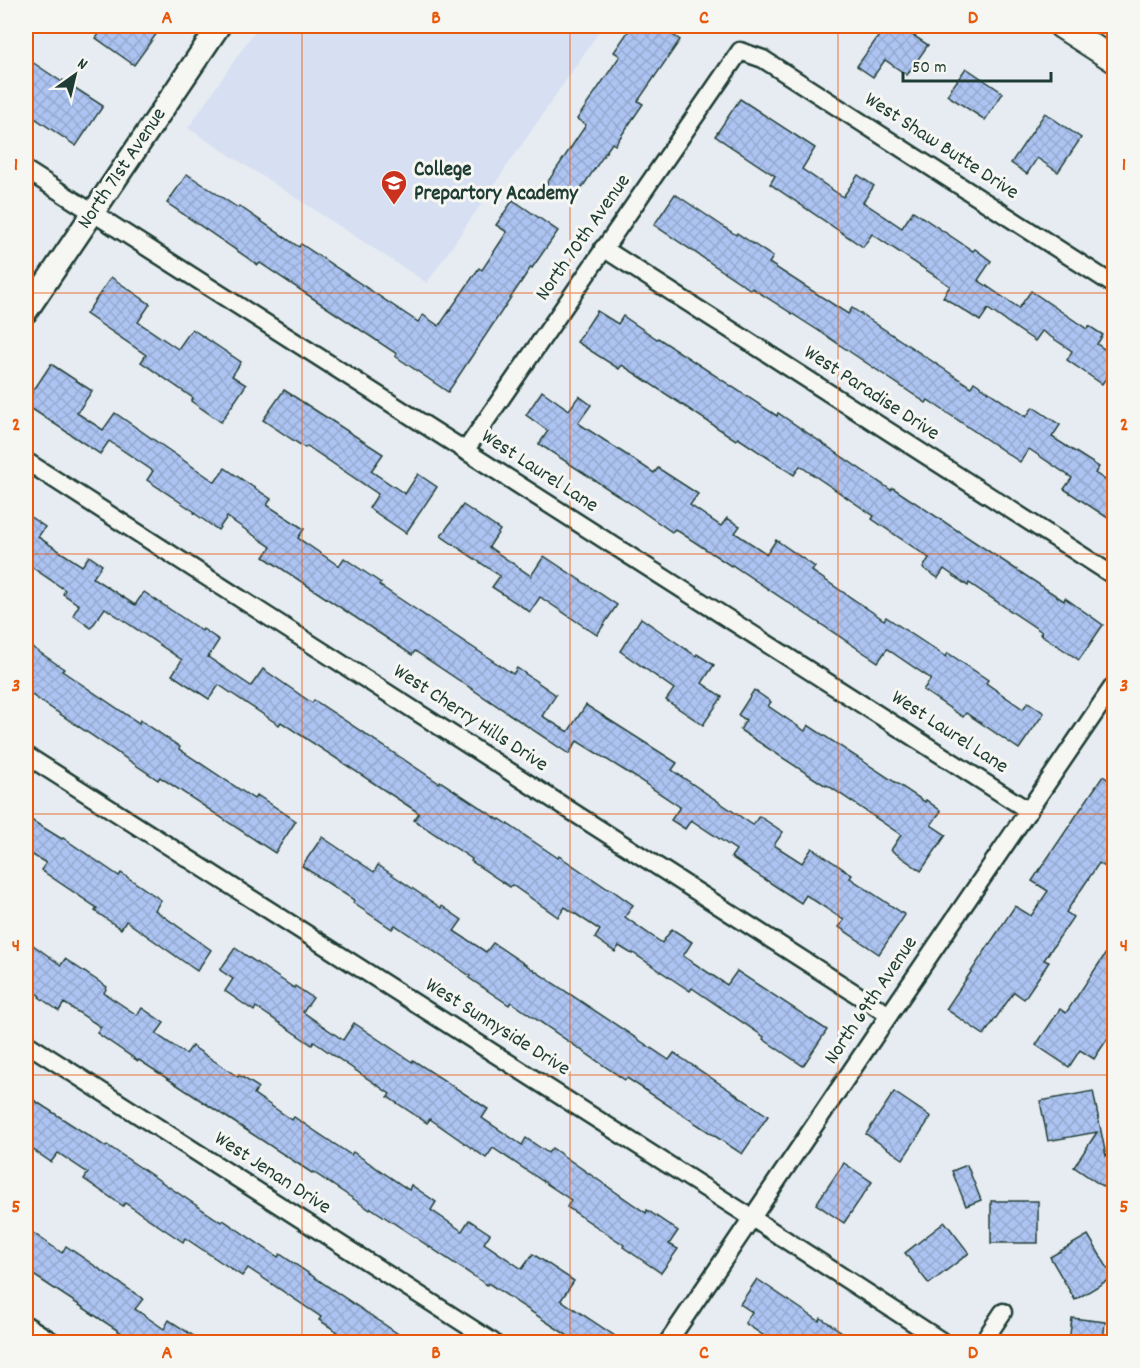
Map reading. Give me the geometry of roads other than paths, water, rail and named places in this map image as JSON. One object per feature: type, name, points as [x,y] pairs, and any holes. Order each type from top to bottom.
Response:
[{"type":"main road","points":[[1061,26],[1114,60]]},
{"type":"street","name":"North 71st Avenue","points":[[26,312],[219,26]]},
{"type":"street","name":"North 70th Avenue","points":[[465,451],[740,51]]},
{"type":"street","name":"West Shaw Butte Drive","points":[[740,51],[763,59],[1114,285]]},
{"type":"street","name":"West Laurel Lane","points":[[26,170],[1029,811]]},
{"type":"street","name":"West Paradise Drive","points":[[603,248],[1114,576]]},
{"type":"street","name":"West Cherry Hills Drive","points":[[26,461],[889,1015]]},
{"type":"street","name":"North 69th Avenue","points":[[668,1342],[1114,685]]},
{"type":"street","name":"West Sunnyside Drive","points":[[26,755],[943,1342]]},
{"type":"street","name":"West Jenan Drive","points":[[26,1043],[494,1342]]},
{"type":"street","points":[[983,1342],[1003,1312]]},
{"type":"street","points":[[26,1325],[53,1342]]},
{"type":"place","name":"College Prepartory Academy","points":[[394,206]]}]
